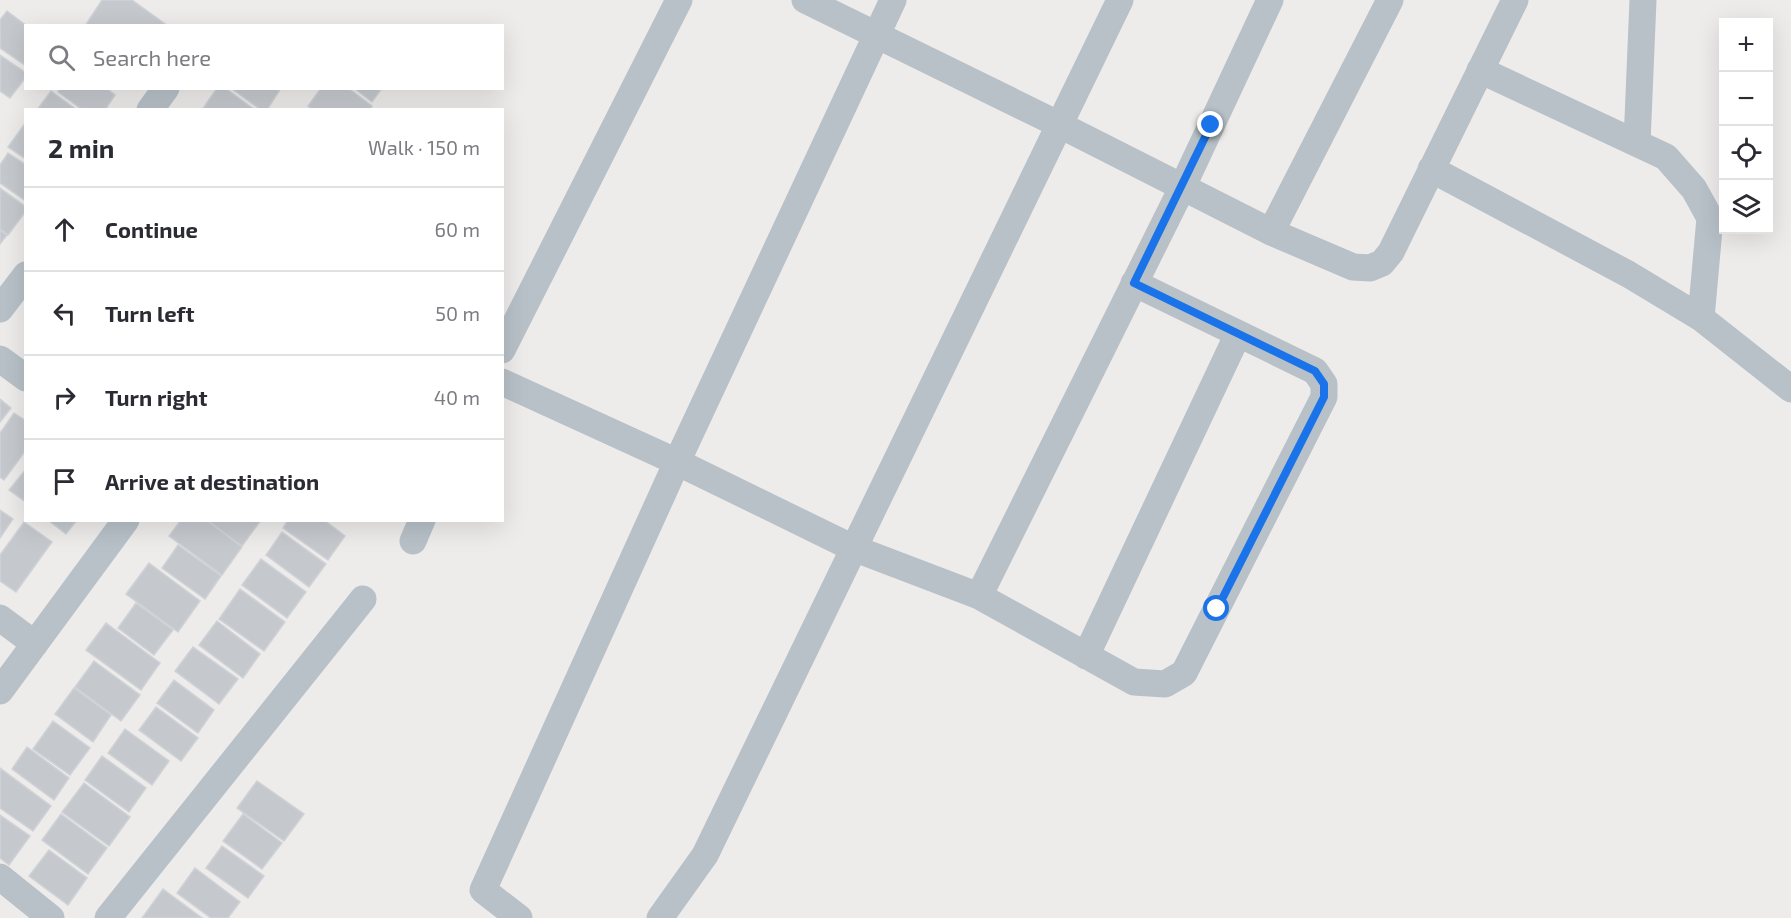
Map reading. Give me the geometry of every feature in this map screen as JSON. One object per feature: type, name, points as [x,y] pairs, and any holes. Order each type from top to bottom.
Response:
[{"type":"street","points":[[504,346],[679,0]]},
{"type":"street","points":[[805,0],[1271,232],[1353,267],[1370,268],[1382,263],[1391,252],[1515,0]]},
{"type":"street","points":[[519,918],[483,890],[676,462],[893,0]]},
{"type":"street","points":[[660,918],[705,855],[1120,0]]},
{"type":"street","points":[[979,596],[1182,188],[1270,0]]},
{"type":"street","points":[[1271,232],[1390,0]]},
{"type":"street","points":[[1636,143],[1643,0]]},
{"type":"street","points":[[1480,70],[1666,157],[1694,189],[1710,218],[1701,318]]},
{"type":"street","points":[[151,108],[165,90]]},
{"type":"street","points":[[1431,169],[1628,274],[1701,318],[1791,389]]},
{"type":"street","points":[[0,309],[24,278]]},
{"type":"street","points":[[504,383],[676,462],[853,548],[979,596],[1134,682],[1165,684],[1184,673],[1324,397],[1324,384],[1315,371],[1134,283]]},
{"type":"street","points":[[1086,656],[1238,334]]},
{"type":"street","points":[[0,360],[24,377]]},
{"type":"street","points":[[0,691],[125,522]]},
{"type":"street","points":[[108,918],[363,599]]},
{"type":"street","points":[[0,618],[35,644]]},
{"type":"street","points":[[0,877],[51,918]]},
{"type":"building","points":[[102,0],[132,0],[165,24],[86,24]]},
{"type":"building","points":[[7,11],[24,24],[24,64],[0,48],[0,20]]},
{"type":"building","points":[[0,55],[24,72],[24,80],[10,98],[0,91]]},
{"type":"building","points":[[59,90],[109,90],[115,95],[106,108],[80,108],[58,92]]},
{"type":"building","points":[[216,90],[228,90],[252,108],[203,108]]},
{"type":"building","points":[[234,90],[280,90],[268,108],[258,108]]},
{"type":"building","points":[[320,90],[351,90],[372,106],[371,108],[310,108],[308,106]]},
{"type":"building","points":[[357,90],[381,90],[372,102]]},
{"type":"building","points":[[51,91],[74,108],[38,108]]},
{"type":"building","points":[[24,125],[24,158],[8,147]]},
{"type":"building","points":[[8,153],[24,164],[24,200],[0,183],[0,165]]},
{"type":"building","points":[[0,188],[24,206],[24,214],[8,235],[0,229]]},
{"type":"building","points":[[0,230],[7,235],[0,244]]},
{"type":"building","points":[[0,399],[11,408],[0,422]]},
{"type":"building","points":[[14,413],[24,420],[24,453],[4,480],[0,477],[0,433]]},
{"type":"building","points":[[24,471],[24,501],[9,490]]},
{"type":"building","points":[[0,510],[13,519],[0,538]]},
{"type":"building","points":[[24,522],[52,542],[16,592],[0,581],[0,555]]},
{"type":"building","points":[[51,522],[75,522],[66,534]]},
{"type":"building","points":[[180,522],[209,522],[242,547],[222,575],[169,536]]},
{"type":"building","points":[[210,522],[260,522],[242,546]]},
{"type":"building","points":[[287,522],[327,522],[345,536],[328,560],[283,528]]},
{"type":"building","points":[[282,532],[326,564],[309,587],[266,555]]},
{"type":"building","points":[[178,545],[221,576],[205,599],[162,568]]},
{"type":"building","points":[[261,559],[306,592],[287,618],[242,585]]},
{"type":"building","points":[[149,563],[200,601],[178,632],[126,594]]},
{"type":"building","points":[[240,589],[285,622],[264,651],[219,619]]},
{"type":"building","points":[[136,603],[173,630],[154,655],[118,628]]},
{"type":"building","points":[[217,621],[260,654],[243,678],[199,645]]},
{"type":"building","points":[[106,623],[160,663],[141,690],[86,650]]},
{"type":"building","points":[[193,647],[238,679],[219,704],[175,671]]},
{"type":"building","points":[[94,661],[140,695],[121,721],[75,687]]},
{"type":"building","points":[[174,680],[214,710],[198,733],[157,703]]},
{"type":"building","points":[[74,688],[111,715],[93,742],[55,714]]},
{"type":"building","points":[[156,707],[198,738],[181,761],[139,730]]},
{"type":"building","points":[[53,721],[90,748],[70,775],[33,749]]},
{"type":"building","points":[[125,729],[169,761],[152,785],[108,753]]},
{"type":"building","points":[[27,747],[69,778],[54,800],[12,769]]},
{"type":"building","points":[[102,756],[146,788],[129,812],[85,780]]},
{"type":"building","points":[[0,768],[51,806],[33,831],[0,808]]},
{"type":"building","points":[[257,781],[304,814],[284,841],[237,808]]},
{"type":"building","points":[[84,783],[130,817],[109,846],[62,812]]},
{"type":"building","points":[[61,814],[107,848],[88,874],[42,840]]},
{"type":"building","points":[[243,814],[282,843],[262,869],[223,841]]},
{"type":"building","points":[[0,815],[30,836],[9,865],[0,858]]},
{"type":"building","points":[[222,846],[264,876],[248,898],[206,868]]},
{"type":"building","points":[[49,850],[87,878],[68,905],[29,876]]},
{"type":"building","points":[[195,868],[240,902],[228,918],[211,918],[177,893]]},
{"type":"building","points":[[163,889],[202,918],[142,918]]},
{"type":"route","points":[[1211,125],[1134,283],[1315,371],[1324,384],[1324,397],[1217,609]]}]
